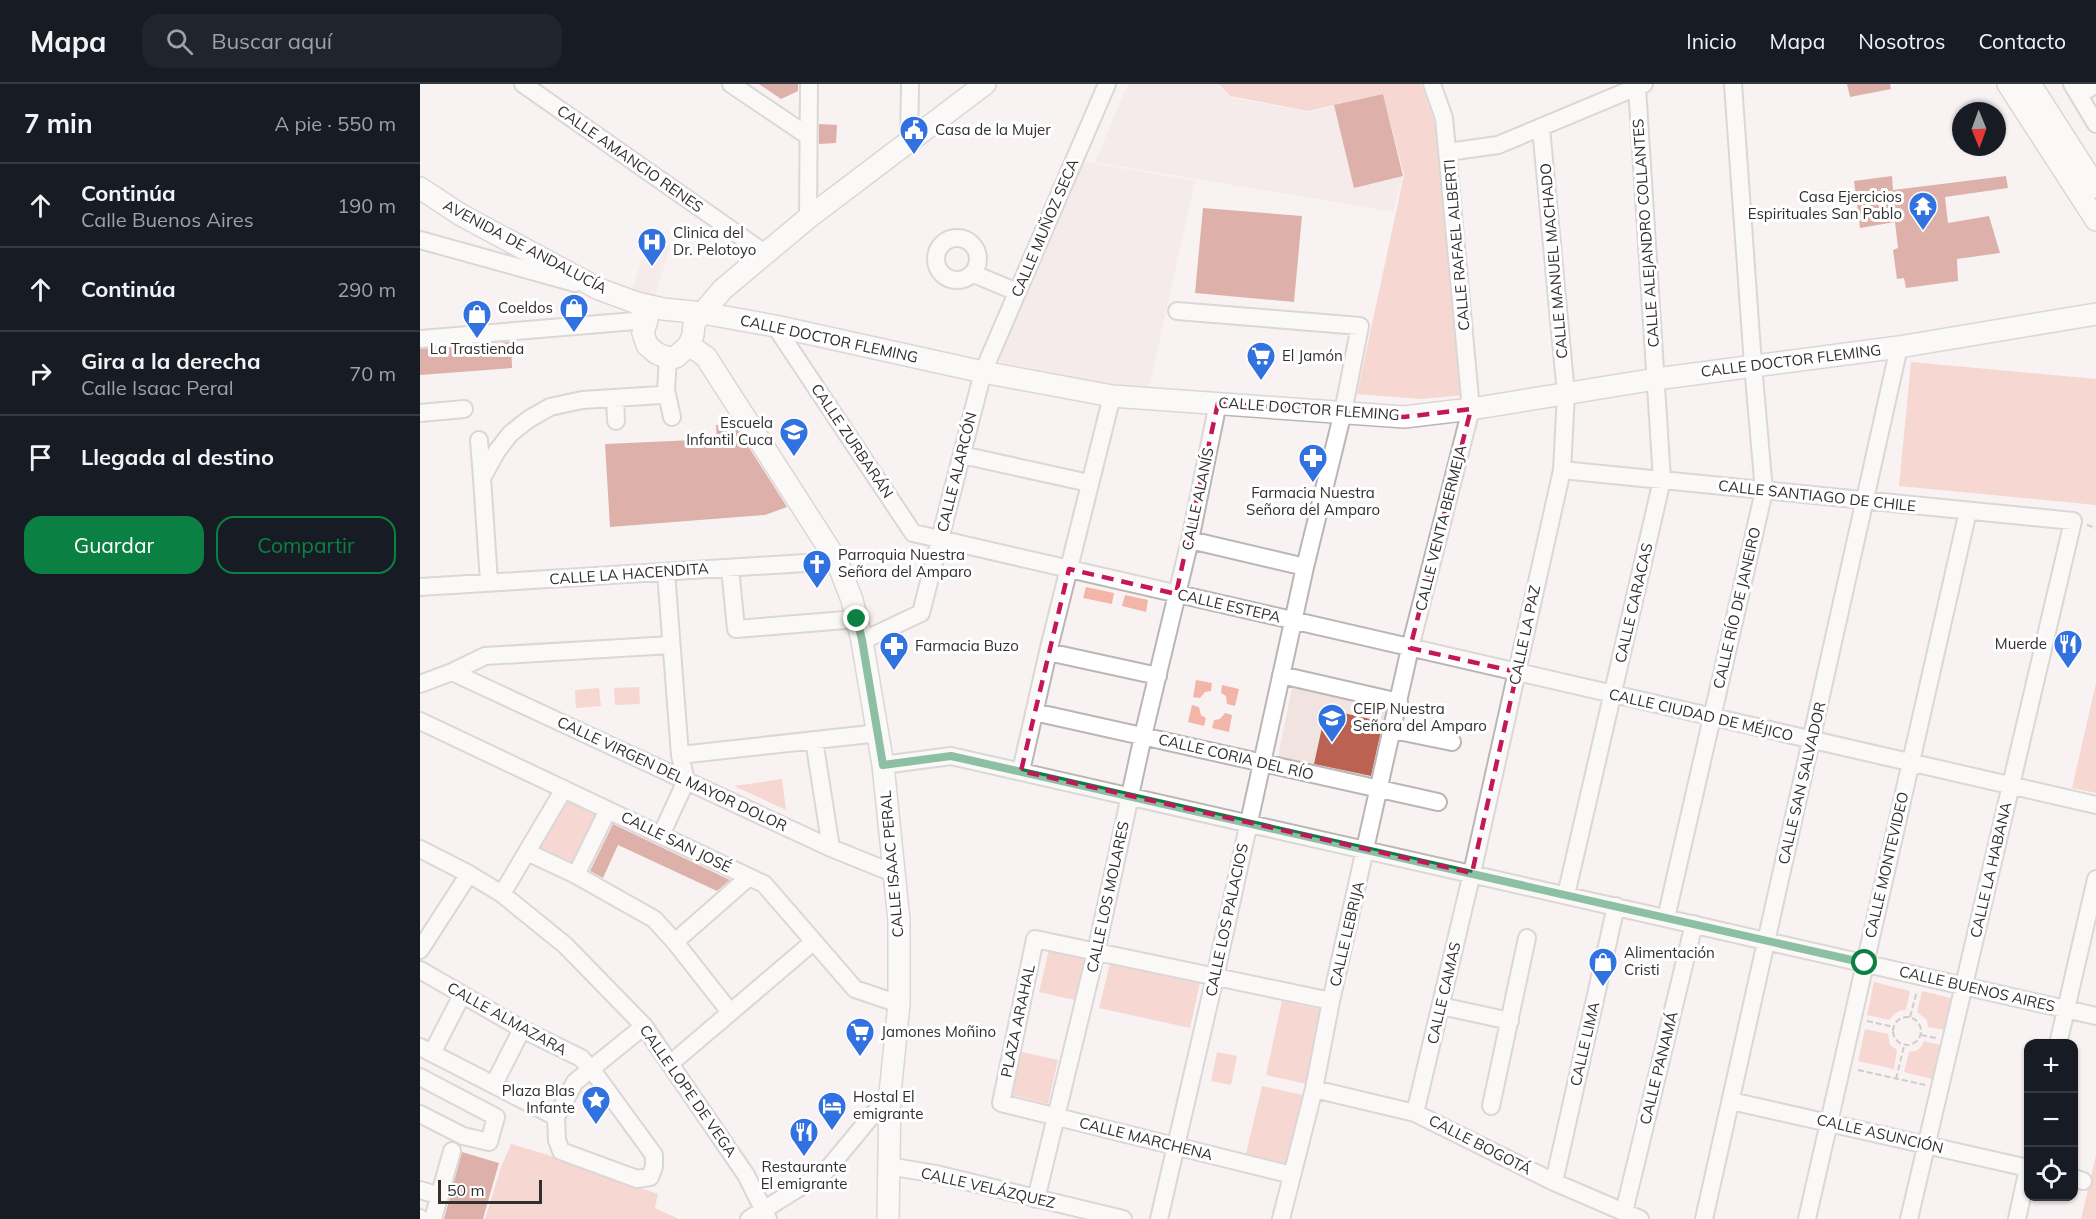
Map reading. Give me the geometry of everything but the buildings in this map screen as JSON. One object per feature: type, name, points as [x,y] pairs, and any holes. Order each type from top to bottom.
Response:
[{"type":"main road","points":[[642,311],[643,333],[647,345],[656,353],[668,358],[675,357],[689,345],[694,323],[723,289],[808,218],[985,84]]},
{"type":"main road","points":[[2008,84],[2096,220]]},
{"type":"main road","points":[[2030,84],[2096,187]]},
{"type":"main road","name":"AVENIDA DE ANDALUCÍA","points":[[420,188],[461,215],[642,311],[703,313]]},
{"type":"main road","name":"CALLE DOCTOR FLEMING","points":[[703,313],[775,326],[983,372],[1113,396],[1404,417],[1471,409],[1753,365],[1899,347],[2096,314]]},
{"type":"main road","name":"CALLE ISAAC PERAL","points":[[689,345],[706,357],[837,561],[862,640],[879,733],[899,920],[899,1004],[890,1094],[888,1219]]},
{"type":"street","name":"CALLE AMANCIO RENES","points":[[523,84],[766,254]]},
{"type":"street","points":[[731,84],[808,136]]},
{"type":"street","points":[[808,218],[809,84]]},
{"type":"street","points":[[909,84],[909,142]]},
{"type":"street","name":"CALLE MUÑOZ SECA","points":[[983,372],[1107,84]]},
{"type":"street","name":"CALLE RAFAEL ALBERTI","points":[[1432,84],[1444,118],[1471,409]]},
{"type":"street","name":"CALLE RÍO DE JANEIRO","points":[[1666,918],[1764,490],[1733,84]]},
{"type":"street","points":[[2096,84],[2075,90],[2096,122]]},
{"type":"street","points":[[1448,152],[1498,145],[1641,86]]},
{"type":"street","name":"CALLE ALEJANDRO COLLANTES","points":[[1641,86],[1656,379]]},
{"type":"street","name":"CALLE MANUEL MACHADO","points":[[1541,128],[1566,394]]},
{"type":"street","points":[[420,240],[599,289]]},
{"type":"street","points":[[974,274],[1017,292]]},
{"type":"street","points":[[420,339],[642,311]]},
{"type":"street","name":"CALLE LOS PALACIOS","points":[[1159,1219],[1305,567],[1343,412],[1360,326],[1177,311]]},
{"type":"street","name":"CALLE ZURBARÁN","points":[[775,326],[913,533],[940,539]]},
{"type":"street","name":"CALLE SAN SALVADOR","points":[[1704,1219],[1899,347]]},
{"type":"street","points":[[668,358],[666,390],[672,417]]},
{"type":"street","name":"CALLE ALARCÓN","points":[[862,640],[921,614],[983,372]]},
{"type":"street","name":"CALLE CARACAS","points":[[1566,895],[1662,480],[1656,379]]},
{"type":"street","points":[[482,478],[497,451],[510,434],[550,406],[582,400],[661,395],[666,390]]},
{"type":"street","name":"CALLE LA PAZ","points":[[1472,873],[1562,470],[1566,394]]},
{"type":"street","points":[[1021,771],[1089,483],[1113,396]]},
{"type":"street","points":[[615,398],[616,421]]},
{"type":"street","name":"CALLE ALANÍS","points":[[1176,594],[1190,540],[1218,403]]},
{"type":"street","points":[[420,413],[464,409]]},
{"type":"street","name":"CALLE VENTA BERMEJA","points":[[1410,648],[1471,409]]},
{"type":"street","points":[[479,440],[489,582]]},
{"type":"street","points":[[962,455],[1089,483]]},
{"type":"street","name":"CALLE SANTIAGO DE CHILE","points":[[1562,470],[2073,521]]},
{"type":"street","name":"CALLE MONTEVIDEO","points":[[1806,1219],[1968,511]]},
{"type":"street","name":"CALLE LA HABANA","points":[[1909,1219],[2073,521]]},
{"type":"street","name":"CALLE ESTEPA","points":[[940,539],[1517,672]]},
{"type":"street","points":[[1190,540],[1305,567]]},
{"type":"street","name":"CALLE LA HACENDITA","points":[[420,587],[837,561]]},
{"type":"street","points":[[730,568],[736,629],[857,619]]},
{"type":"street","points":[[661,835],[686,781],[680,755],[666,572]]},
{"type":"street","name":"CALLE LOS MOLARES","points":[[1036,1198],[1096,952],[1176,594]]},
{"type":"street","points":[[420,684],[485,656],[671,645]]},
{"type":"street","name":"CALLE LEBRIJA","points":[[1281,1219],[1314,1089],[1331,1001],[1410,648]]},
{"type":"street","points":[[1048,652],[1158,676]]},
{"type":"street","name":"CALLE VIRGEN DEL MAYOR DOLOR","points":[[452,672],[831,848],[893,873]]},
{"type":"street","name":"CALLE CIUDAD DE MÉJICO","points":[[1517,672],[2096,805]]},
{"type":"street","points":[[1281,675],[1399,702]]},
{"type":"street","name":"CALLE CORIA DEL RÍO","points":[[1034,712],[1438,802]]},
{"type":"street","name":"CALLE SAN JOSÉ","points":[[420,721],[764,884],[855,989],[899,1004]]},
{"type":"street","points":[[1393,730],[1452,742]]},
{"type":"street","points":[[680,755],[879,733]]},
{"type":"street","points":[[814,740],[831,848]]},
{"type":"street","name":"CALLE BUENOS AIRES","points":[[883,765],[951,756],[2096,1016]]},
{"type":"street","points":[[502,894],[564,789]]},
{"type":"street","points":[[576,875],[608,810]]},
{"type":"street","name":"CALLE LOPE DE VEGA","points":[[420,849],[502,894],[565,945],[644,1026],[746,1175],[766,1215]]},
{"type":"street","points":[[527,852],[576,875],[654,919],[730,1012]]},
{"type":"street","name":"CALLE CAMAS","points":[[1415,1113],[1472,873]]},
{"type":"street","points":[[420,950],[469,874]]},
{"type":"street","points":[[675,942],[749,877]]},
{"type":"street","points":[[2059,1039],[2096,879]]},
{"type":"street","name":"CALLE LIMA","points":[[1554,1182],[1616,906]]},
{"type":"street","name":"CALLE PANAMÁ","points":[[1624,1212],[1694,924]]},
{"type":"street","points":[[1491,1106],[1527,938]]},
{"type":"street","name":"PLAZA ARAHAL","points":[[1001,1103],[1035,939],[1096,952]]},
{"type":"street","points":[[670,1063],[813,942]]},
{"type":"street","points":[[1096,952],[1331,1001]]},
{"type":"street","name":"CALLE ALMAZARA","points":[[420,970],[522,1029],[581,1058],[592,1070]]},
{"type":"street","points":[[462,995],[426,1050],[556,1117]]},
{"type":"street","points":[[1441,1006],[1510,1021]]},
{"type":"street","points":[[592,1070],[654,1155],[654,1167],[650,1177],[637,1179],[561,1151],[557,1140],[556,1117],[575,1082],[644,1026]]},
{"type":"street","points":[[494,1084],[522,1029]]},
{"type":"street","points":[[420,1077],[496,1117],[489,1142],[463,1136],[420,1114]]},
{"type":"street","name":"CALLE BOGOTÁ","points":[[1314,1089],[1415,1113],[1554,1182],[1640,1219]]},
{"type":"street","points":[[749,1219],[766,1215],[826,1171],[890,1094]]},
{"type":"street","name":"CALLE ASUNCIÓN","points":[[1731,1101],[2024,1167]]},
{"type":"street","name":"CALLE MARCHENA","points":[[1001,1103],[1292,1175]]},
{"type":"street","points":[[433,1219],[452,1151]]},
{"type":"street","name":"CALLE VELÁZQUEZ","points":[[888,1166],[936,1174],[1124,1219]]},
{"type":"street","points":[[2017,1219],[2024,1187]]},
{"type":"street","points":[[420,1190],[440,1196]]},
{"type":"path","points":[[1910,1017],[1920,976]]},
{"type":"path","points":[[1910,1017],[1918,1022],[1921,1035],[1916,1042],[1904,1045],[1894,1036],[1894,1027],[1902,1018],[1910,1017]]},
{"type":"path","points":[[1852,1018],[1894,1027]]},
{"type":"path","points":[[1896,1078],[1904,1045]]},
{"type":"path","points":[[1841,1066],[1940,1088]]},
{"type":"highlighted area","points":[[1218,403],[1404,417],[1471,409],[1410,648],[1517,672],[1472,873],[1021,771],[1069,569],[1176,594]]},
{"type":"shaded area","points":[[1128,84],[1218,84],[1229,97],[1309,112],[1383,94],[1403,176],[1393,212],[1095,162]]},
{"type":"shaded area","points":[[1219,84],[1421,84],[1436,125],[1464,395],[1421,399],[1357,394],[1404,175],[1383,94],[1308,111],[1230,96]]},
{"type":"shaded area","points":[[1081,161],[1195,181],[1149,388],[1124,387],[1000,362],[999,355]]},
{"type":"shaded area","name":"Clinica del Dr. Pelotoyo","points":[[649,240],[670,247],[655,296],[632,289]]},
{"type":"shaded area","points":[[1911,362],[2096,379],[2096,505],[1899,486]]},
{"type":"shaded area","points":[[1086,587],[1114,593],[1112,604],[1083,598]]},
{"type":"shaded area","points":[[1125,595],[1148,600],[1146,612],[1122,606]]},
{"type":"shaded area","points":[[1196,680],[1212,683],[1211,691],[1205,692],[1200,698],[1193,697]]},
{"type":"shaded area","name":"CEIP Nuestra Señora del Amparo","points":[[1293,683],[1391,706],[1375,784],[1277,762]]},
{"type":"shaded area","points":[[2096,683],[2096,793],[2072,788]]},
{"type":"shaded area","points":[[1222,685],[1239,689],[1235,706],[1227,704],[1226,696],[1221,693]]},
{"type":"shaded area","points":[[639,687],[640,704],[615,705],[614,688]]},
{"type":"shaded area","points":[[599,688],[601,706],[576,708],[575,690]]},
{"type":"shaded area","points":[[1192,705],[1199,707],[1201,715],[1206,718],[1204,726],[1188,722]]},
{"type":"shaded area","points":[[1225,713],[1232,715],[1229,732],[1212,728],[1214,720],[1220,719]]},
{"type":"shaded area","points":[[782,779],[786,810],[734,786]]},
{"type":"shaded area","points":[[564,796],[600,814],[574,866],[538,848]]},
{"type":"shaded area","points":[[1049,949],[1085,957],[1075,1000],[1039,992]]},
{"type":"shaded area","points":[[1110,963],[1200,983],[1190,1028],[1099,1008]]},
{"type":"shaded area","points":[[1874,982],[1910,991],[1906,1010],[1896,1013],[1889,1020],[1867,1015]]},
{"type":"shaded area","points":[[1922,991],[1954,999],[1946,1030],[1928,1027],[1927,1020],[1917,1012]]},
{"type":"shaded area","points":[[1282,1001],[1323,1010],[1307,1084],[1266,1075]]},
{"type":"shaded area","points":[[1865,1029],[1888,1034],[1890,1045],[1897,1050],[1894,1069],[1858,1061]]},
{"type":"shaded area","points":[[1924,1041],[1944,1046],[1936,1080],[1904,1072],[1909,1052],[1918,1049]]},
{"type":"shaded area","points":[[1022,1052],[1058,1060],[1048,1104],[1012,1095]]},
{"type":"shaded area","points":[[1217,1052],[1237,1056],[1231,1085],[1211,1081]]},
{"type":"shaded area","points":[[1262,1086],[1303,1095],[1287,1163],[1246,1154]]},
{"type":"shaded area","points":[[511,1144],[658,1194],[655,1208],[679,1219],[485,1219],[501,1167]]},
{"type":"shaded area","points":[[2096,1155],[2096,1219],[2081,1219]]},
{"type":"place","name":"Casa de la Mujer","points":[[914,156]]},
{"type":"place","name":"Casa Ejercicios Espirituales San Pablo","points":[[1923,232]]},
{"type":"place","name":"Clinica del Dr. Pelotoyo","points":[[652,268]]},
{"type":"place","name":"Coeldos","points":[[574,334]]},
{"type":"place","name":"La Trastienda","points":[[477,340]]},
{"type":"place","name":"El Jamón","points":[[1261,382]]},
{"type":"place","name":"Escuela Infantil Cuca","points":[[794,458]]},
{"type":"place","name":"Farmacia Nuestra Señora del Amparo","points":[[1313,484]]},
{"type":"place","name":"Parroquia Nuestra Señora del Amparo","points":[[817,590]]},
{"type":"place","name":"Muerde","points":[[2068,670]]},
{"type":"place","name":"Farmacia Buzo","points":[[894,672]]},
{"type":"place","name":"CEIP Nuestra Señora del Amparo","points":[[1332,744]]},
{"type":"place","name":"Alimentación Cristi","points":[[1603,988]]},
{"type":"place","name":"Jamones Moñino","points":[[860,1058]]},
{"type":"place","name":"Plaza Blas Infante","points":[[596,1126]]},
{"type":"place","name":"Hostal El emigrante","points":[[832,1132]]},
{"type":"place","name":"Restaurante El emigrante","points":[[804,1158]]},
{"type":"route","points":[[857,619],[883,765],[951,756],[1865,963]]}]
